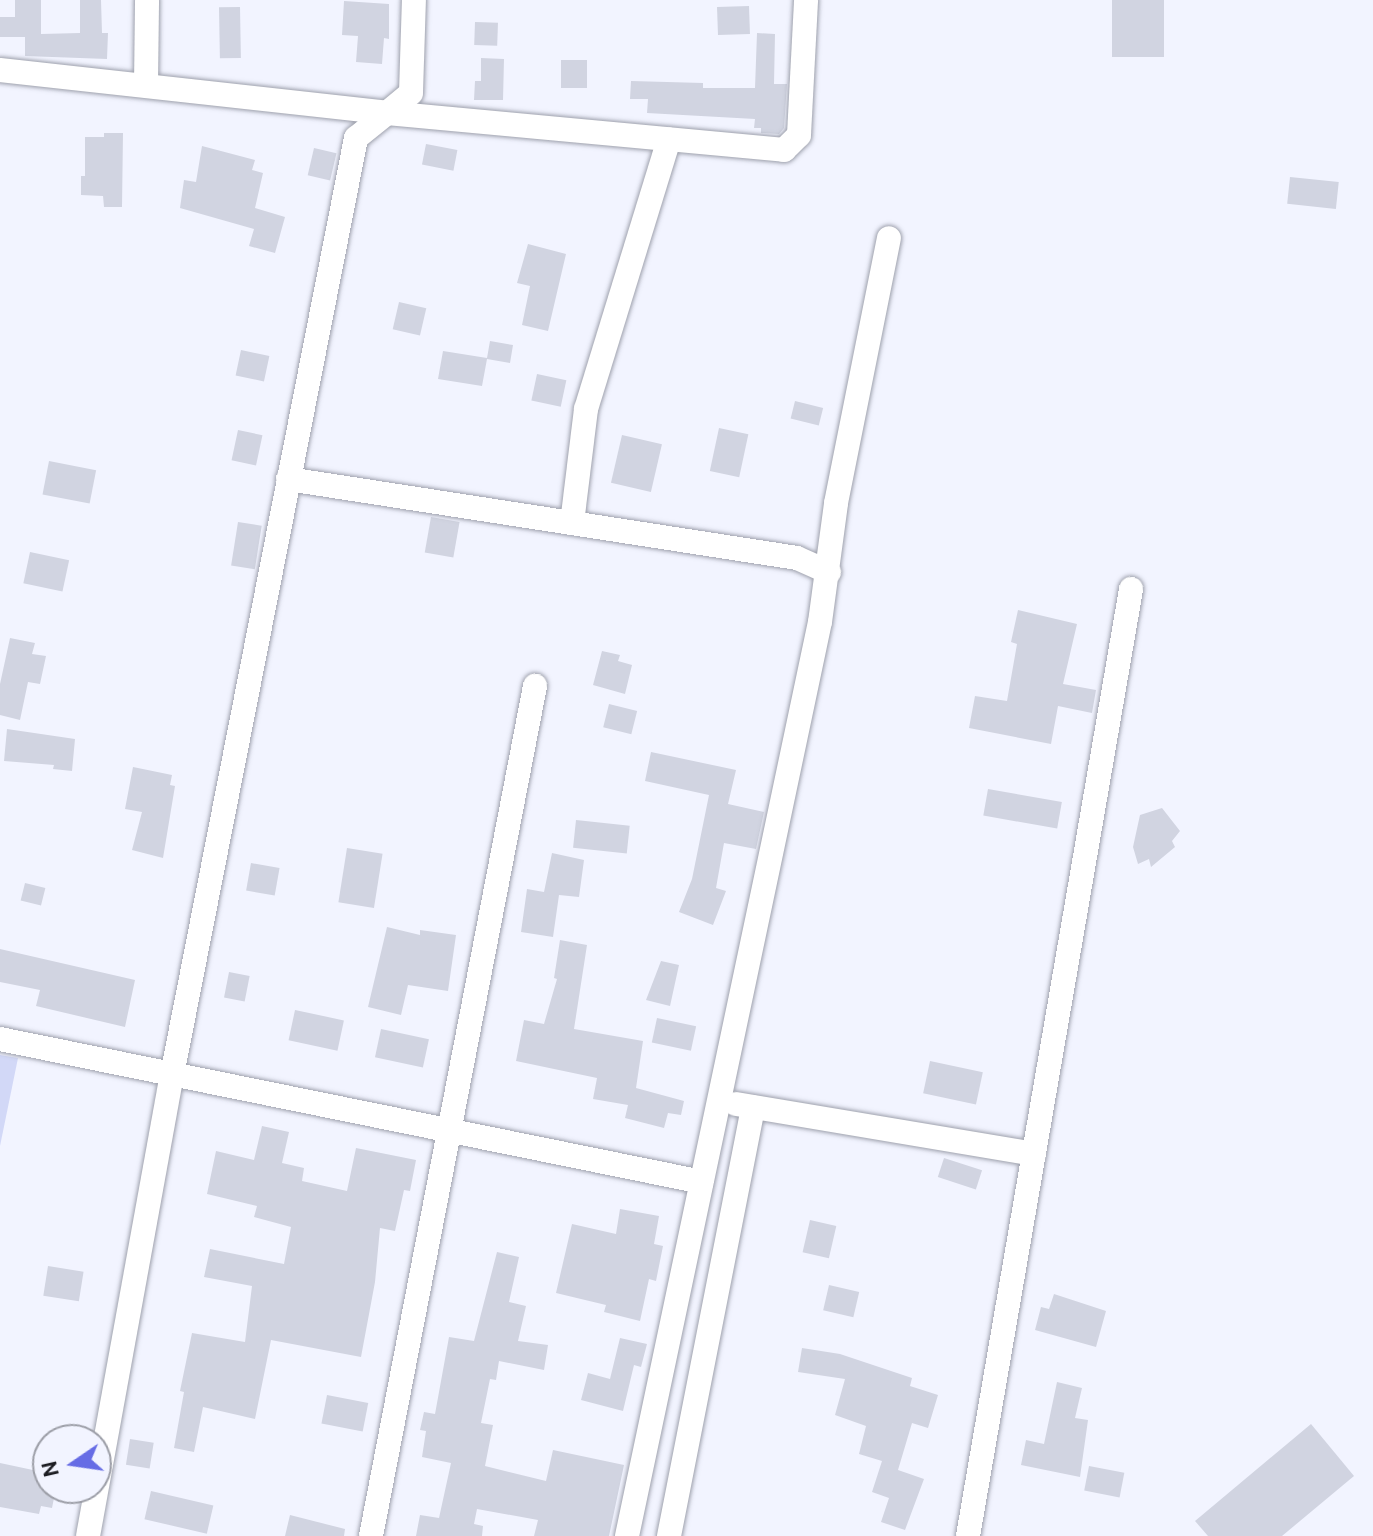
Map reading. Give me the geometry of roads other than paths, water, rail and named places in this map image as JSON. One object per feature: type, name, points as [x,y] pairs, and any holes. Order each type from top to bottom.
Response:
[{"type":"street","points":[[146,85],[147,0]]},
{"type":"street","points":[[88,1536],[172,1075],[356,138],[411,93],[414,0]]},
{"type":"street","points":[[0,70],[387,113],[784,150],[799,135],[806,0]]},
{"type":"street","points":[[572,523],[586,409],[669,139]]},
{"type":"street","points":[[627,1536],[829,572],[836,503],[889,238]]},
{"type":"street","points":[[288,479],[797,558],[829,572]]},
{"type":"street","points":[[968,1536],[1131,589]]},
{"type":"street","points":[[371,1536],[535,686]]},
{"type":"street","points":[[0,1039],[702,1182]]},
{"type":"street","points":[[719,1102],[1034,1154]]},
{"type":"street","points":[[669,1536],[753,1107]]}]
